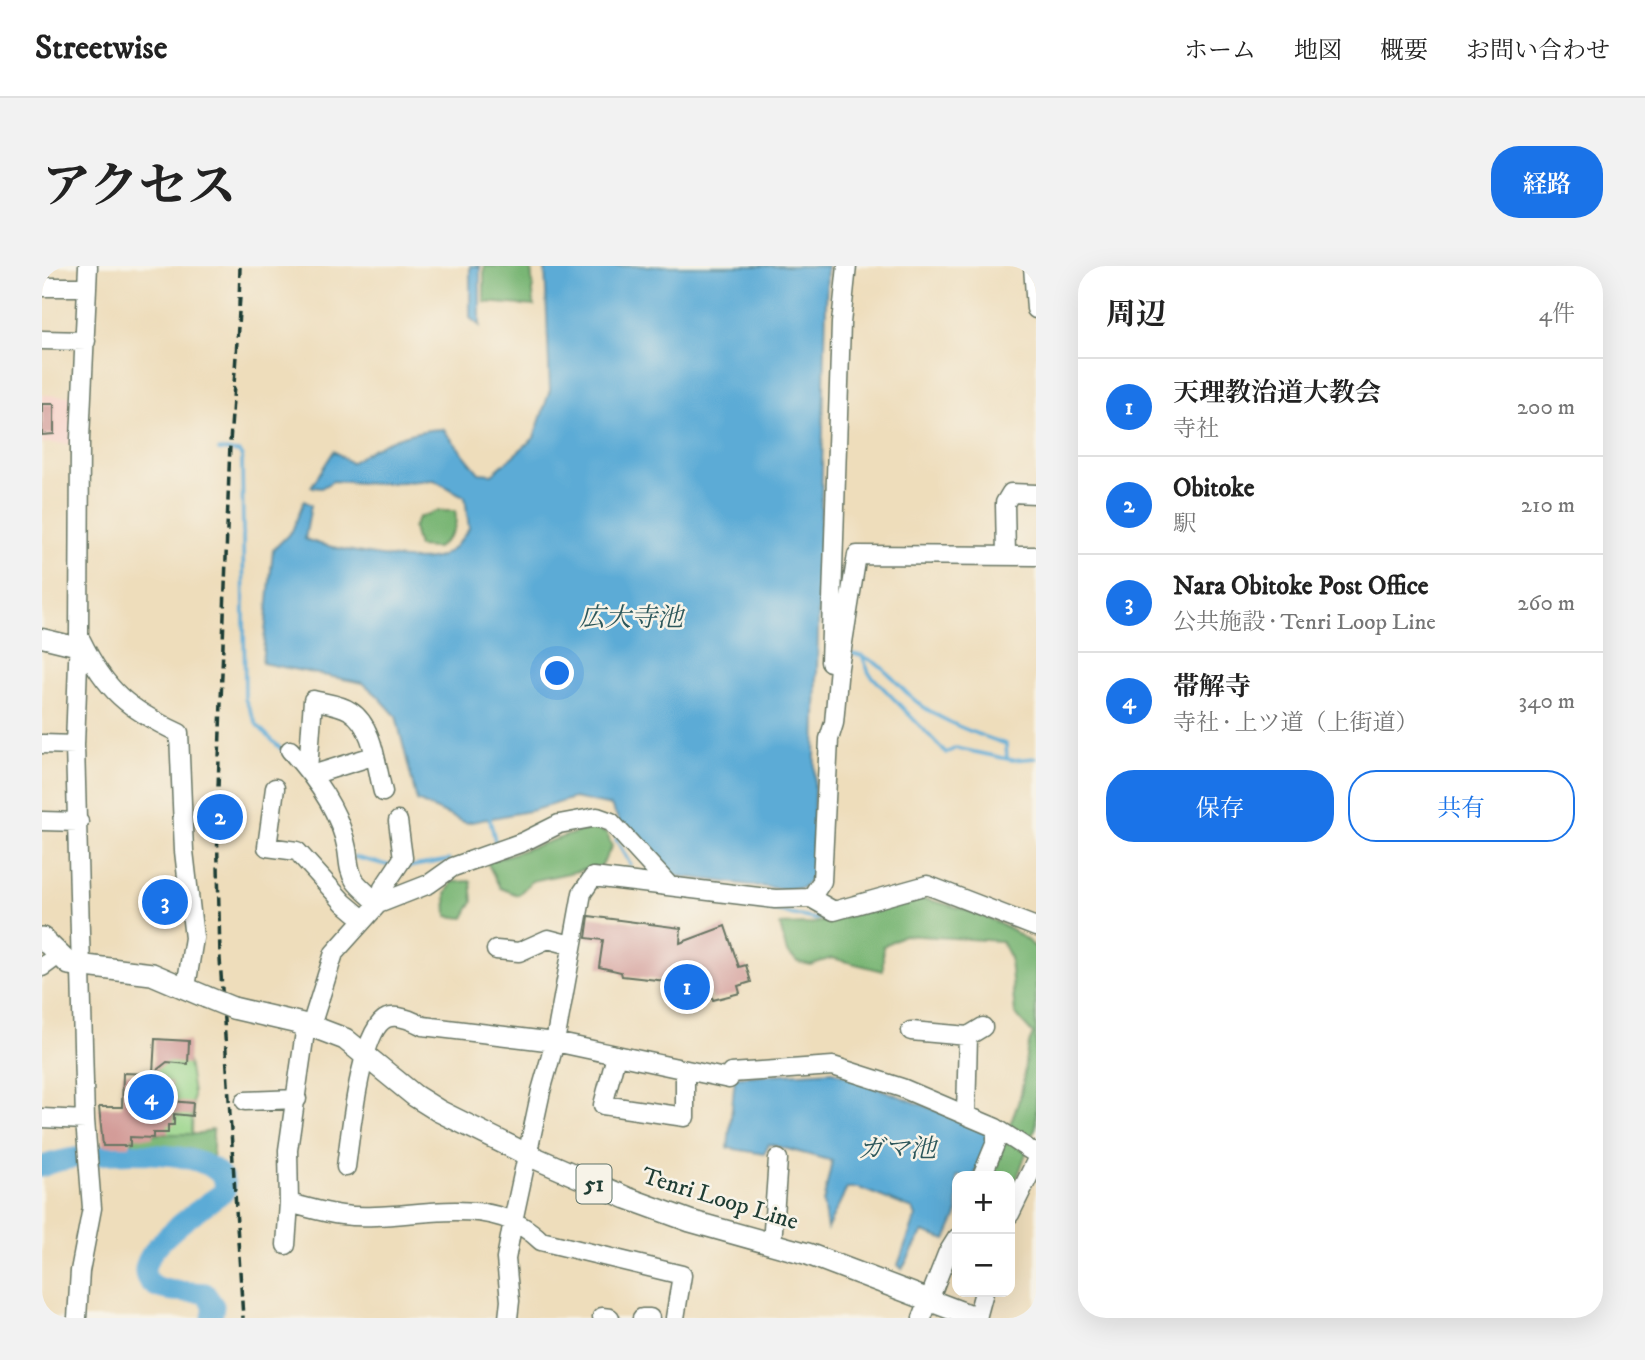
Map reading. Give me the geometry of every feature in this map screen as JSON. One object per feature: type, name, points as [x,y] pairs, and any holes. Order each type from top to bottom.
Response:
[{"type":"main road","name":"Tenri Loop Line","points":[[42,938],[50,962],[134,970],[186,987],[233,1008],[309,1026],[345,1039],[415,1096],[526,1154],[627,1198],[690,1221],[808,1254],[926,1309],[977,1318]]},
{"type":"street","points":[[77,1318],[80,1271],[93,1208],[85,1120],[75,745],[79,641],[80,448],[88,266]]},
{"type":"street","points":[[811,898],[822,881],[829,738],[841,323],[847,266]]},
{"type":"street","points":[[1033,266],[1036,309]]},
{"type":"street","points":[[42,287],[87,287]]},
{"type":"street","points":[[42,340],[86,341]]},
{"type":"street","points":[[1006,556],[1005,503],[1011,493],[1036,494]]},
{"type":"street","points":[[829,738],[834,723],[839,667],[857,555],[1036,556]]},
{"type":"street","points":[[42,638],[79,641]]},
{"type":"street","points":[[79,641],[110,690],[129,706],[179,733],[184,851],[194,938],[186,987]]},
{"type":"street","points":[[310,772],[313,700],[349,710],[363,722],[383,792]]},
{"type":"street","points":[[42,744],[75,745]]},
{"type":"street","points":[[290,750],[310,772],[326,797],[354,880],[378,904]]},
{"type":"street","points":[[310,772],[373,755]]},
{"type":"street","points":[[275,788],[267,847],[296,851],[344,903],[363,919]]},
{"type":"street","points":[[378,904],[429,884],[453,867],[523,842],[559,824],[597,817],[611,822],[667,883]]},
{"type":"street","points":[[42,821],[79,822]]},
{"type":"street","points":[[286,1245],[289,1203],[288,1150],[309,1026],[334,953],[356,932],[363,919],[378,904],[403,858],[398,821]]},
{"type":"street","points":[[508,1318],[510,1301],[506,1259],[513,1221],[526,1154],[555,1042],[582,893],[593,877],[667,883],[775,899],[811,898],[834,912],[927,885],[1036,927]]},
{"type":"street","points":[[496,950],[519,953],[548,939],[571,945]]},
{"type":"street","points":[[346,1167],[365,1053],[380,1023],[389,1017],[409,1019],[423,1026],[555,1042],[730,1079],[731,1073],[833,1066],[902,1088],[996,1128],[1036,1154]]},
{"type":"street","points":[[911,1031],[976,1031],[966,1115]]},
{"type":"street","points":[[616,1056],[603,1105],[685,1117],[685,1071]]},
{"type":"street","points":[[245,1101],[297,1099]]},
{"type":"street","points":[[42,1118],[85,1120]]},
{"type":"street","points":[[984,1171],[996,1142],[996,1128]]},
{"type":"street","points":[[772,1244],[779,1158]]},
{"type":"street","points":[[1015,1204],[1036,1161]]},
{"type":"street","points":[[289,1203],[343,1215],[477,1210],[528,1228],[541,1241],[682,1275],[675,1318]]},
{"type":"street","points":[[926,1309],[952,1249]]},
{"type":"street","points":[[977,1318],[983,1297]]},
{"type":"street","points":[[642,1318],[650,1318]]},
{"type":"shaded area","points":[[42,395],[79,396],[77,444],[42,443]]},
{"type":"green space","points":[[484,266],[531,266],[534,306],[484,302]]},
{"type":"green space","points":[[437,511],[455,511],[456,523],[452,532],[437,548],[418,547],[413,528],[419,517]]},
{"type":"green space","points":[[593,827],[607,834],[612,847],[601,866],[532,881],[518,895],[500,888],[487,862]]},
{"type":"green space","points":[[471,881],[473,901],[464,918],[447,916],[446,894],[452,882]]},
{"type":"green space","points":[[925,899],[969,911],[998,923],[1036,948],[1036,1126],[1015,1183],[1015,1171],[990,1171],[1018,1104],[1033,1034],[1015,1014],[1010,958],[1001,941],[903,935],[883,946],[883,971],[832,958],[810,965],[798,962],[787,953],[780,925],[810,924]]},
{"type":"green space","points":[[159,1060],[188,1062],[193,1093],[192,1136],[135,1135],[136,1100]]},
{"type":"green space","points":[[213,1129],[213,1158],[189,1149],[132,1148],[132,1134],[201,1134]]},
{"type":"water","points":[[470,266],[480,266],[480,326],[470,318]]},
{"type":"water","name":"広大寺池","points":[[545,266],[827,266],[812,878],[802,888],[782,889],[670,875],[624,830],[611,806],[574,798],[534,810],[466,823],[417,801],[396,716],[363,683],[262,663],[273,550],[292,531],[304,501],[311,505],[305,539],[368,554],[431,559],[448,552],[469,529],[465,497],[434,480],[375,484],[333,481],[321,488],[311,487],[334,451],[351,463],[394,439],[443,429],[479,473],[492,474],[534,438],[550,390]]},
{"type":"water","name":"ガマ池","points":[[833,1071],[983,1128],[990,1140],[976,1171],[952,1171],[952,1226],[946,1240],[923,1232],[902,1269],[898,1265],[916,1216],[913,1209],[859,1188],[847,1188],[827,1229],[823,1203],[832,1161],[769,1144],[764,1154],[728,1148],[735,1077]]},
{"type":"building","points":[[42,404],[54,404],[54,434],[42,435]]},
{"type":"building","points":[[589,916],[681,928],[680,943],[725,926],[739,967],[746,965],[751,982],[738,986],[740,993],[713,1000],[701,969],[666,981],[622,976],[621,972],[599,967],[603,940],[586,938]]},
{"type":"building","points":[[155,1039],[189,1041],[188,1064],[167,1062],[153,1073]]},
{"type":"building","points":[[123,1073],[151,1074],[141,1081],[171,1082],[171,1101],[193,1103],[192,1116],[174,1114],[174,1125],[168,1125],[168,1133],[153,1133],[153,1138],[130,1137],[130,1146],[103,1146],[99,1107],[122,1107]]},
{"type":"waterway","points":[[219,450],[239,452],[242,457],[245,699],[257,725],[283,751]]},
{"type":"waterway","points":[[847,653],[879,665],[917,702],[937,716],[1006,744],[1007,759]]},
{"type":"waterway","points":[[862,655],[869,673],[946,753],[956,748],[1012,760],[1036,758]]},
{"type":"waterway","points":[[489,815],[496,845]]},
{"type":"waterway","points":[[616,839],[630,864]]},
{"type":"waterway","points":[[354,857],[391,866]]},
{"type":"waterway","points":[[402,868],[449,860]]},
{"type":"waterway","points":[[722,901],[815,919],[828,915]]},
{"type":"waterway","points":[[42,1167],[83,1157],[146,1154],[203,1163],[220,1175],[225,1191],[185,1220],[155,1249],[147,1263],[146,1276],[160,1288],[205,1293],[214,1306],[212,1318]]},
{"type":"railway","points":[[239,307],[240,266]]},
{"type":"railway","points":[[240,297],[230,443],[217,817],[220,958],[243,1318]]},
{"type":"place","name":"Obitoke","points":[[220,817]]},
{"type":"place","name":"Nara Obitoke Post Office","points":[[165,902]]},
{"type":"place","name":"天理教治道大教会","points":[[687,987]]},
{"type":"place","name":"帯解寺","points":[[151,1097]]}]
